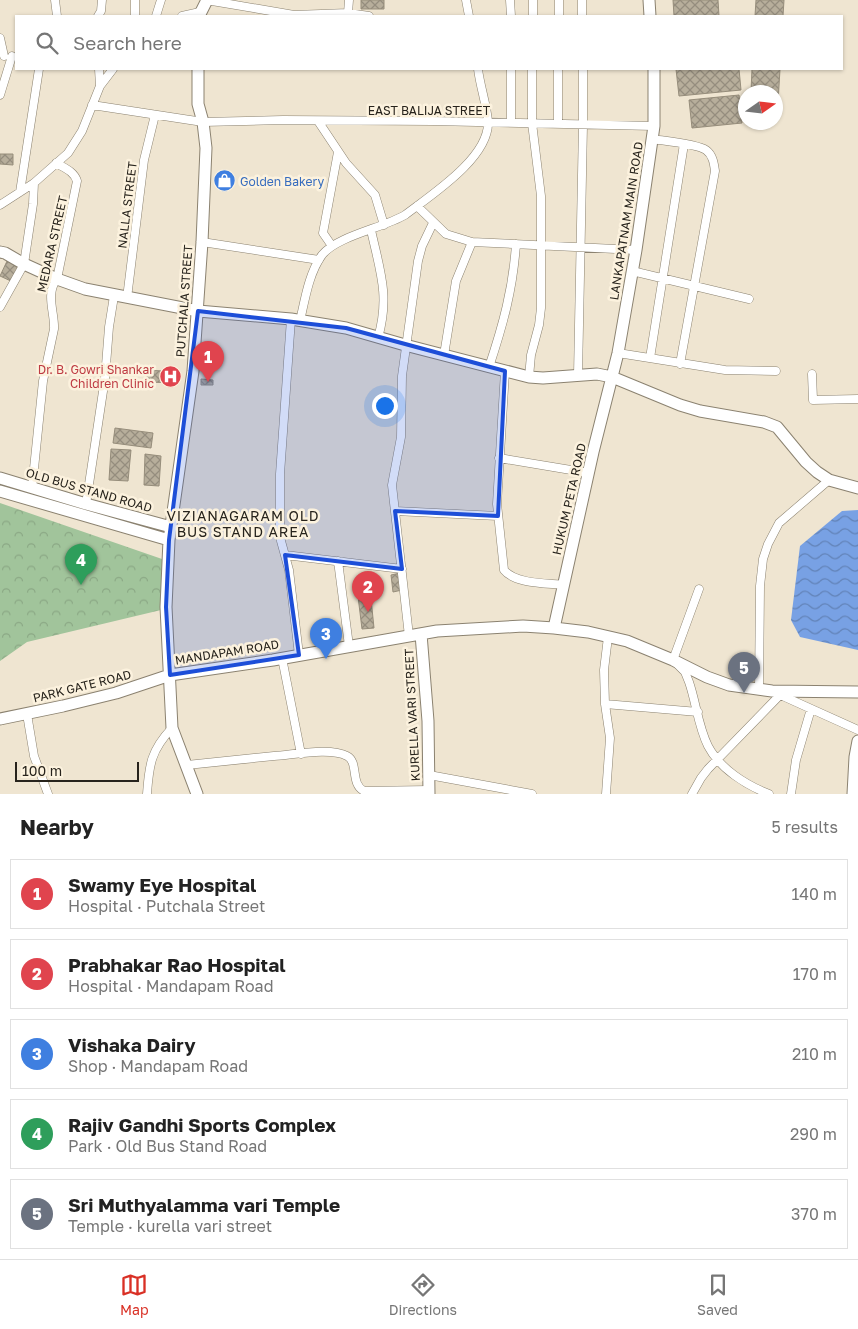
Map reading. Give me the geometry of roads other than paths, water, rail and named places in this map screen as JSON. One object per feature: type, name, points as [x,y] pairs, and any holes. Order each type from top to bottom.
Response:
[{"type":"street","points":[[55,0],[57,15]]},
{"type":"street","points":[[99,15],[102,0]]},
{"type":"street","points":[[134,15],[135,0]]},
{"type":"street","points":[[156,15],[161,0]]},
{"type":"street","points":[[200,14],[207,0],[294,15],[348,13],[361,15]]},
{"type":"street","points":[[348,13],[349,0]]},
{"type":"street","points":[[466,0],[469,15]]},
{"type":"street","points":[[510,0],[511,15]]},
{"type":"street","points":[[533,0],[533,15]]},
{"type":"street","points":[[559,0],[559,15]]},
{"type":"street","points":[[582,0],[582,15]]},
{"type":"street","points":[[649,0],[650,15]]},
{"type":"street","points":[[0,38],[8,56],[0,95]]},
{"type":"street","points":[[20,192],[39,70]]},
{"type":"street","points":[[99,70],[100,86]]},
{"type":"street","points":[[0,205],[34,183],[68,153],[82,132],[100,86],[111,70]]},
{"type":"street","name":"PUTCHALA STREET","points":[[168,540],[193,371],[198,311],[206,148],[203,122],[198,104],[198,70]]},
{"type":"street","points":[[299,655],[286,555],[281,540],[280,474],[295,320],[311,280],[326,250],[371,230],[395,222],[475,157],[485,141],[488,122],[478,70]]},
{"type":"street","points":[[511,70],[512,122]]},
{"type":"street","points":[[529,377],[531,354],[540,316],[541,245],[541,196],[532,123],[532,70]]},
{"type":"street","points":[[558,70],[558,124]]},
{"type":"street","points":[[578,374],[583,125],[582,70]]},
{"type":"street","name":"LANKAPATNAM MAIN ROAD","points":[[612,377],[636,250],[654,126],[654,70]]},
{"type":"street","name":"EAST BALIJA STREET","points":[[92,105],[203,122],[283,120],[512,122],[654,126]]},
{"type":"street","name":"NALLA STREET","points":[[126,298],[144,160],[155,115]]},
{"type":"street","points":[[318,121],[338,152],[375,195],[384,225]]},
{"type":"street","points":[[652,139],[706,150],[711,156],[715,171],[680,364]]},
{"type":"street","points":[[650,358],[684,144]]},
{"type":"street","points":[[332,246],[323,233],[338,152]]},
{"type":"street","name":"MEDARA STREET","points":[[32,488],[42,389],[55,321],[51,296],[52,288],[57,280],[77,181],[75,175],[56,163]]},
{"type":"street","points":[[0,307],[24,264],[33,204],[34,183]]},
{"type":"street","points":[[417,206],[446,234],[472,242],[636,250]]},
{"type":"street","points":[[415,635],[402,569],[392,485],[401,437],[402,376],[418,261],[422,246],[433,223]]},
{"type":"street","points":[[371,230],[384,293],[384,319],[378,338]]},
{"type":"street","points":[[202,242],[320,260]]},
{"type":"street","points":[[444,356],[456,281],[472,242]]},
{"type":"street","points":[[489,367],[503,326],[512,284],[516,244]]},
{"type":"street","points":[[0,252],[57,280],[114,296],[198,311],[295,320],[346,328],[444,356],[529,377],[543,378],[578,374],[598,374],[612,377],[680,405],[700,411],[764,422],[777,427],[816,472],[829,480],[858,488]]},
{"type":"street","points":[[632,271],[749,299]]},
{"type":"street","points":[[86,504],[105,378],[109,327],[114,296]]},
{"type":"street","points":[[618,353],[725,370],[776,371]]},
{"type":"street","points":[[505,371],[497,504],[504,570],[507,575],[519,580],[564,585]]},
{"type":"street","points":[[812,374],[813,400],[858,399]]},
{"type":"street","name":"HUKUM PETA ROAD","points":[[554,628],[612,377]]},
{"type":"street","points":[[499,458],[589,473]]},
{"type":"street","name":"OLD BUS STAND ROAD","points":[[0,478],[171,527]]},
{"type":"street","points":[[759,690],[760,586],[763,560],[768,544],[779,522],[829,480]]},
{"type":"street","name":"OLD BUS STAND ROAD","points":[[0,491],[168,540]]},
{"type":"street","points":[[395,511],[498,516]]},
{"type":"street","name":"MANDAPAM ROAD","points":[[168,540],[166,628],[170,675],[415,635]]},
{"type":"street","points":[[286,555],[402,569]]},
{"type":"street","points":[[338,561],[349,646]]},
{"type":"street","points":[[700,589],[673,660],[685,672],[693,692],[708,747],[718,759],[744,782],[769,794]]},
{"type":"street","name":"KURELLA VARI STREET","points":[[429,792],[428,721],[415,635],[437,631],[483,628],[523,626],[554,628],[626,641],[729,685],[776,693],[858,692]]},
{"type":"street","points":[[606,794],[610,738],[605,704],[604,656],[608,637]]},
{"type":"street","points":[[282,658],[301,754]]},
{"type":"street","points":[[170,675],[172,728],[197,794]]},
{"type":"street","name":"PARK GATE ROAD","points":[[0,720],[116,693],[170,675]]},
{"type":"street","points":[[692,794],[701,778],[776,693],[858,730]]},
{"type":"street","points":[[605,704],[698,712]]},
{"type":"street","points":[[791,794],[796,760],[811,709]]},
{"type":"street","points":[[26,714],[34,756],[48,794]]},
{"type":"street","points":[[147,794],[155,750],[160,740],[172,728]]},
{"type":"street","points":[[853,794],[858,740]]},
{"type":"street","points":[[186,764],[327,752],[348,756],[352,761],[358,786],[364,793],[429,792]]},
{"type":"street","points":[[429,775],[532,794]]},
{"type":"water","points":[[858,510],[858,650],[800,637],[791,620],[800,546],[842,511]]},
{"type":"place","name":"Golden Bakery","points":[[224,181]]},
{"type":"place","name":"Dr. B. Gowri Shankar Children Clinic","points":[[170,376]]},
{"type":"place","name":"Swamy Eye Hospital","points":[[208,382]]},
{"type":"place","name":"Rajiv Gandhi Sports Complex","points":[[81,585]]},
{"type":"place","name":"Prabhakar Rao Hospital","points":[[368,612]]},
{"type":"place","name":"Vishaka Dairy","points":[[326,659]]},
{"type":"place","name":"Sri Muthyalamma vari Temple","points":[[744,693]]},
{"type":"district","name":"VIZIANAGARAM OLD BUS STAND AREA","points":[[243,524]]}]
